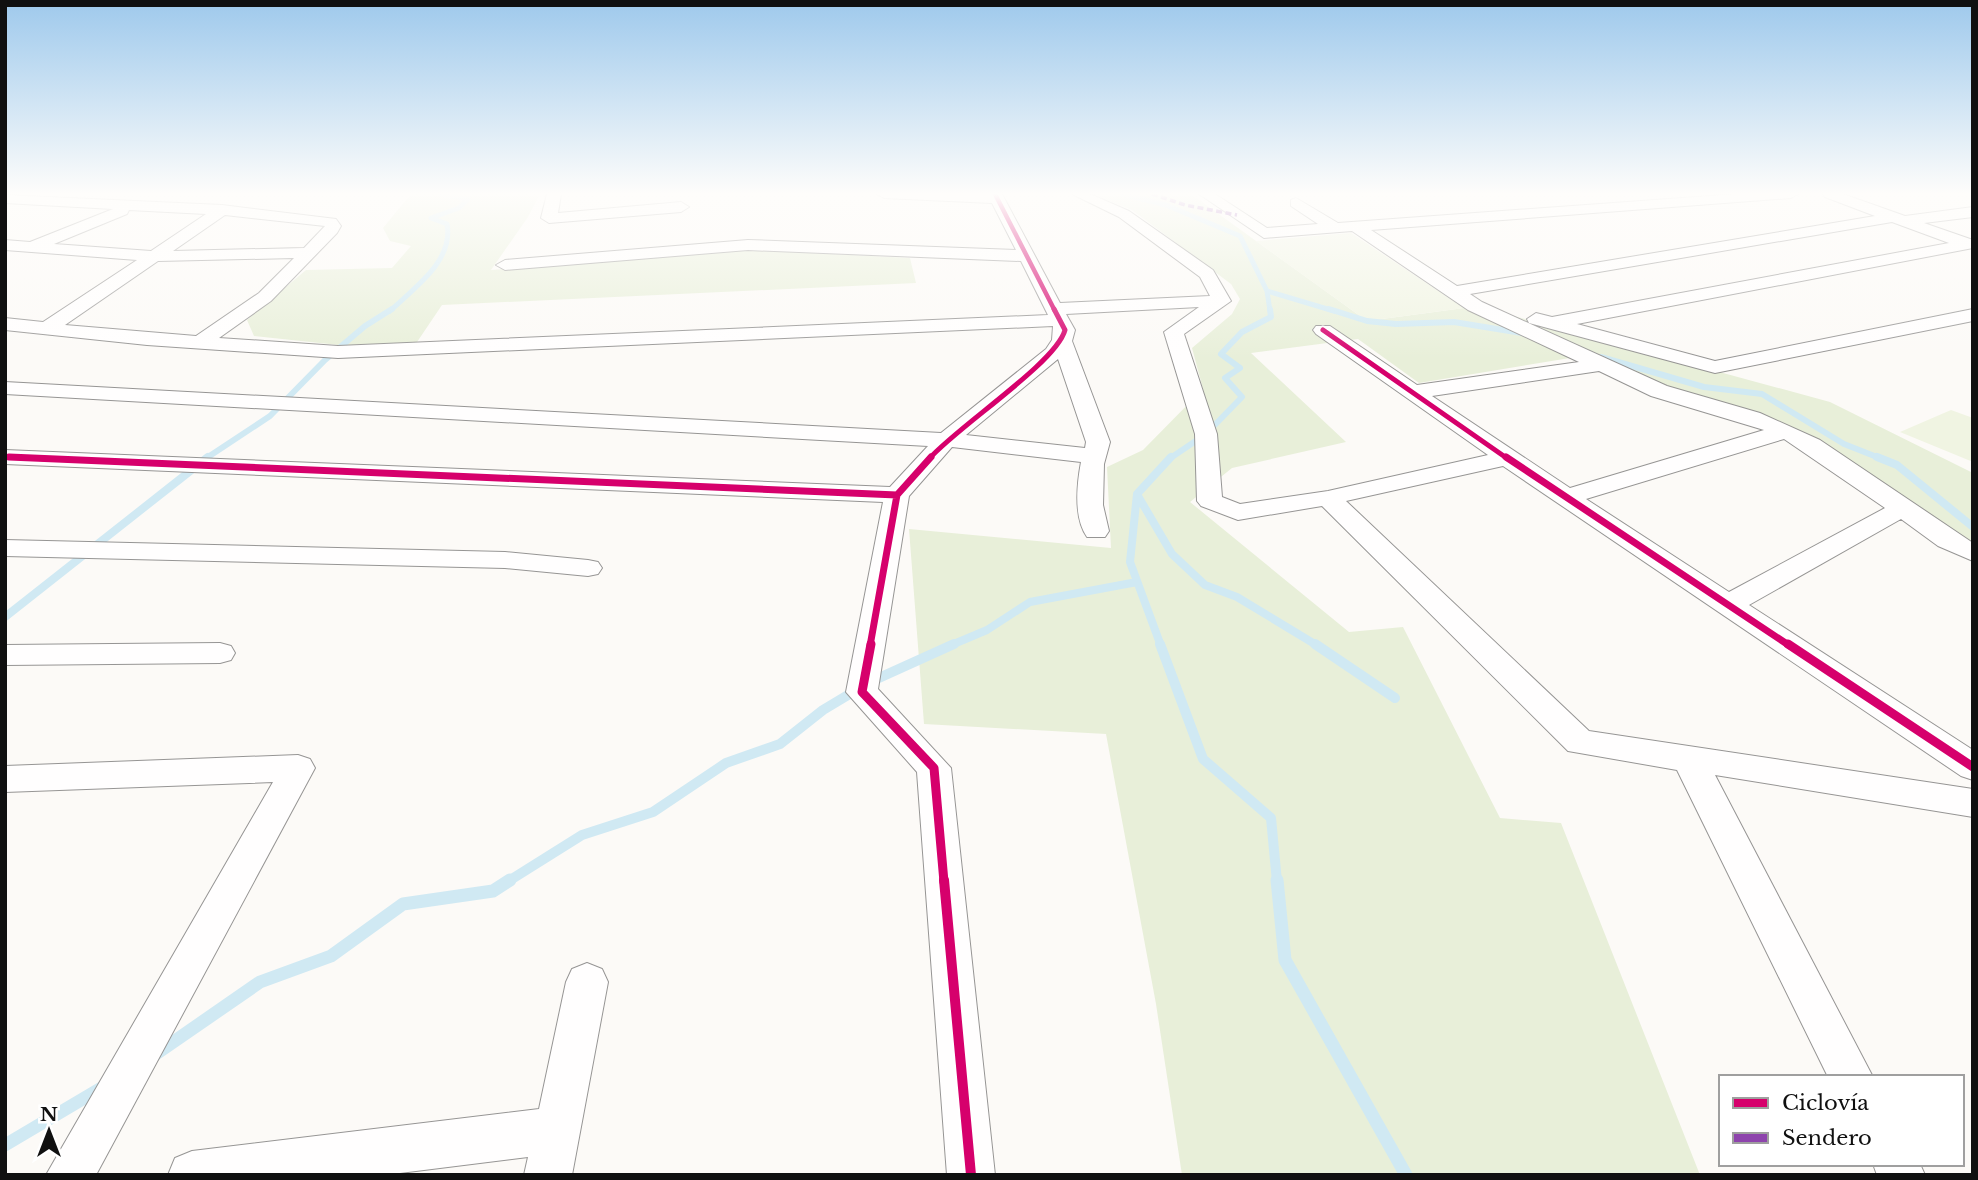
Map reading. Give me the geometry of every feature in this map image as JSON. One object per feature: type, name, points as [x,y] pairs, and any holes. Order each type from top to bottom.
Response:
[{"type":"street","points":[[5,258],[25,249]]},
{"type":"street","points":[[58,249],[154,256],[308,253]]},
{"type":"street","points":[[46,328],[164,249]]},
{"type":"street","points":[[202,341],[265,297],[312,249]]},
{"type":"street","points":[[505,265],[703,249]]},
{"type":"street","points":[[852,249],[1029,256]]},
{"type":"street","points":[[1025,249],[1058,323],[1098,442],[1094,456],[1090,505],[1096,531]]},
{"type":"street","points":[[1173,249],[1207,274],[1222,301]]},
{"type":"street","points":[[1389,249],[1475,306],[1600,365],[1659,391],[1787,431],[1812,445],[1901,509],[1973,553]]},
{"type":"street","points":[[1453,292],[1715,249]]},
{"type":"street","points":[[1548,324],[1948,249]]},
{"type":"street","points":[[1453,292],[1548,324],[1715,367],[1973,314]]},
{"type":"street","points":[[5,338],[14,325],[338,352],[1058,323],[1222,301]]},
{"type":"street","points":[[1222,301],[1174,332],[1206,434],[1210,501],[1238,512],[1328,498],[1507,458]]},
{"type":"street","points":[[971,1175],[934,768],[862,692],[897,495],[947,440],[1053,353],[1058,323]]},
{"type":"street","points":[[1323,330],[1507,458],[1973,767]]},
{"type":"street","points":[[1415,392],[1600,365]]},
{"type":"street","points":[[5,388],[947,440],[1094,456]]},
{"type":"street","points":[[1567,497],[1787,431]]},
{"type":"street","points":[[5,457],[897,495]]},
{"type":"street","points":[[1328,498],[1580,742],[1973,803]]},
{"type":"street","points":[[1727,605],[1901,509]]},
{"type":"street","points":[[5,548],[505,560],[588,568]]},
{"type":"street","points":[[5,655],[220,653]]},
{"type":"street","points":[[1690,761],[1850,1075]]},
{"type":"street","points":[[5,779],[298,768],[70,1175]]},
{"type":"street","points":[[548,1175],[587,982]]},
{"type":"street","points":[[192,1175],[557,1130]]},
{"type":"green space","points":[[408,249],[506,249],[491,270],[754,250],[910,258],[916,283],[442,305],[415,345],[348,346],[254,336],[247,320],[306,270],[392,268]]},
{"type":"green space","points":[[1184,249],[1267,249],[1367,321],[1464,308],[1570,358],[1419,383],[1358,339],[1251,353],[1346,442],[1232,468],[1190,502],[1349,632],[1403,627],[1500,818],[1561,823],[1700,1175],[1182,1175],[1156,1004],[1106,734],[924,724],[909,529],[1111,548],[1107,467],[1143,450],[1203,389],[1192,348],[1232,314],[1240,299],[1231,284]]},
{"type":"green space","points":[[1267,249],[1375,249],[1464,308],[1367,321]]},
{"type":"green space","points":[[1499,312],[1830,402],[1973,473],[1973,545],[1815,438],[1660,385]]},
{"type":"green space","points":[[1951,410],[1973,418],[1973,462],[1900,432]]},
{"type":"waterway","points":[[390,311],[430,273],[444,249]]},
{"type":"waterway","points":[[1246,249],[1267,291]]},
{"type":"waterway","points":[[1267,291],[1334,311]]},
{"type":"waterway","points":[[1267,291],[1270,311]]},
{"type":"waterway","points":[[208,457],[270,416],[325,360],[365,326],[392,309]]},
{"type":"waterway","points":[[1169,459],[1206,434],[1242,397],[1225,378],[1240,368],[1221,354],[1242,332],[1271,317],[1270,309]]},
{"type":"waterway","points":[[1329,309],[1367,321],[1396,324],[1454,322],[1528,334]]},
{"type":"waterway","points":[[1601,357],[1704,387],[1762,394],[1844,444],[1882,459]]},
{"type":"waterway","points":[[5,617],[208,457]]},
{"type":"waterway","points":[[1877,457],[1882,459]]},
{"type":"waterway","points":[[1161,646],[1130,562],[1137,494],[1169,459]]},
{"type":"waterway","points":[[1882,459],[1897,465],[1973,527]]},
{"type":"waterway","points":[[1138,496],[1172,554],[1205,585],[1237,597],[1318,646]]},
{"type":"waterway","points":[[949,646],[987,630],[1030,602],[1137,582]]},
{"type":"waterway","points":[[870,682],[954,644]]},
{"type":"waterway","points":[[1160,644],[1203,759],[1271,818],[1277,882]]},
{"type":"waterway","points":[[1318,646],[1395,698]]},
{"type":"waterway","points":[[507,882],[582,835],[653,812],[726,763],[780,744],[823,710],[858,689]]},
{"type":"waterway","points":[[153,1056],[260,982],[331,956],[403,904],[493,891],[510,880]]},
{"type":"waterway","points":[[1277,880],[1285,960],[1406,1175]]},
{"type":"waterway","points":[[5,1145],[103,1087]]},
{"type":"cycle path","points":[[5,457],[897,495],[947,439],[1053,353],[1062,341],[1065,330],[1023,249]]},
{"type":"cycle path","points":[[1323,330],[1507,458],[1973,767]]},
{"type":"cycle path","points":[[897,495],[862,692],[934,768],[971,1175]]}]
